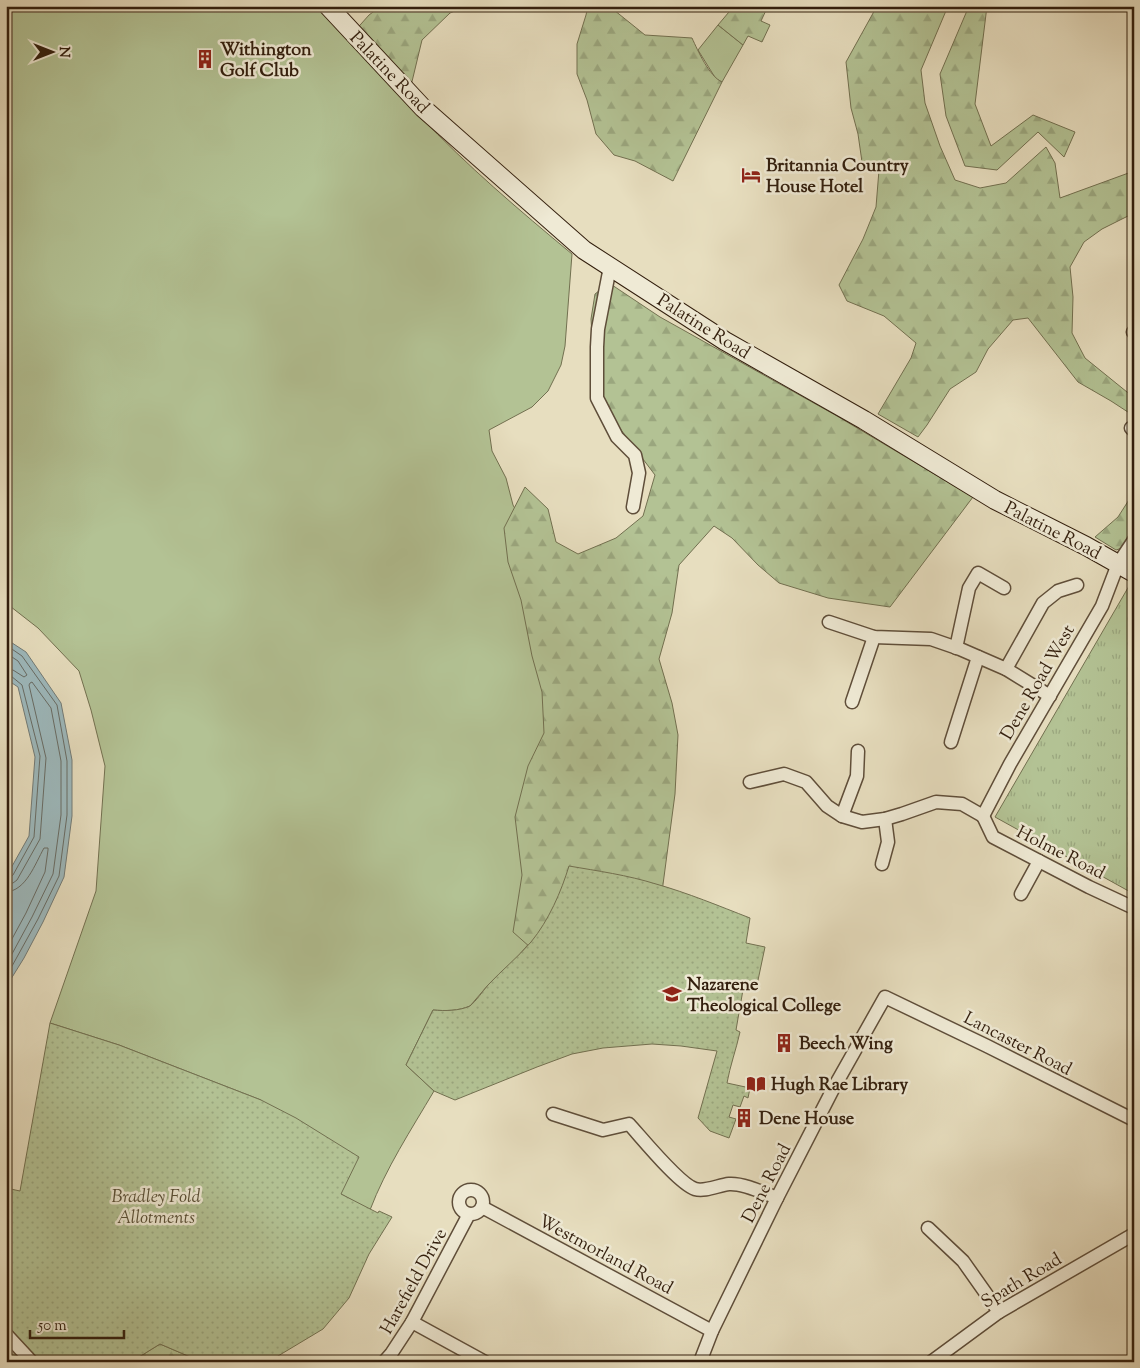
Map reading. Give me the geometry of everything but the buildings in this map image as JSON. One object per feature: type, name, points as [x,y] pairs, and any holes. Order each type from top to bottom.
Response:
[{"type":"main road","name":"Palatine Road","points":[[328,6],[423,108],[584,250],[724,341],[864,420],[995,500],[1086,546],[1134,573]]},
{"type":"street","points":[[610,267],[596,347],[597,398],[617,436],[636,455],[639,473],[633,507]]},
{"type":"street","name":"Dene Road West","points":[[983,816],[1010,764],[1102,606],[1118,564],[1134,540]]},
{"type":"street","points":[[956,648],[969,588],[978,573],[1004,588]]},
{"type":"street","points":[[1006,669],[1043,603],[1058,591],[1077,585]]},
{"type":"street","points":[[829,622],[874,637],[931,638],[1006,669],[1050,696]]},
{"type":"street","points":[[852,702],[874,637]]},
{"type":"street","points":[[952,742],[978,657]]},
{"type":"street","points":[[842,816],[857,776],[858,751]]},
{"type":"street","points":[[750,782],[784,774],[806,782],[827,806],[842,816],[862,822],[885,819],[936,802],[962,804],[983,816]]},
{"type":"street","name":"Holme Road","points":[[983,816],[993,837],[1134,908]]},
{"type":"street","points":[[882,864],[888,842],[885,819]]},
{"type":"street","points":[[1021,894],[1039,861]]},
{"type":"street","name":"Lancaster Road","points":[[886,997],[1134,1120]]},
{"type":"street","name":"Dene Road","points":[[700,1362],[712,1331],[777,1198],[832,1091],[886,997]]},
{"type":"street","points":[[553,1114],[602,1130],[629,1124],[681,1180],[695,1189],[730,1184],[748,1187],[777,1198]]},
{"type":"street","name":"Westmorland Road","points":[[469,1214],[462,1210],[458,1203],[460,1195],[471,1189],[479,1192],[483,1199],[482,1207],[712,1331]]},
{"type":"street","points":[[469,1214],[477,1213],[482,1207]]},
{"type":"street","name":"Harefield Drive","points":[[384,1362],[392,1354],[412,1322],[469,1214]]},
{"type":"street","points":[[928,1228],[963,1261],[999,1312]]},
{"type":"street","name":"Spath Road","points":[[931,1362],[999,1312],[1134,1234]]},
{"type":"street","points":[[412,1322],[485,1362]]},
{"type":"street","points":[[6,1334],[32,1362]]},
{"type":"green space","name":"Withington Golf Club","points":[[6,6],[321,6],[395,89],[456,152],[532,221],[572,254],[565,346],[561,365],[548,391],[532,407],[489,430],[492,451],[506,478],[513,505],[520,518],[549,665],[532,940],[470,1006],[452,1010],[433,1010],[406,1065],[434,1091],[391,1164],[370,1210],[341,1194],[261,1100],[119,1045],[50,1023],[96,891],[105,766],[79,671],[38,628],[6,603]]},
{"type":"green space","points":[[381,6],[467,6],[450,13],[422,40],[409,94],[353,33],[369,15]]},
{"type":"green space","points":[[588,6],[609,6],[645,35],[692,38],[708,69],[722,82],[673,181],[635,161],[614,155],[596,134],[587,100],[577,74],[577,44]]},
{"type":"green space","points":[[734,6],[768,6],[761,21],[770,25],[762,42],[748,36],[743,45],[718,25]]},
{"type":"green space","points":[[877,6],[948,6],[921,70],[925,103],[940,146],[955,180],[980,188],[1006,183],[1046,147],[1055,163],[1060,198],[1134,171],[1134,213],[1102,229],[1084,242],[1070,267],[1073,297],[1072,333],[1085,358],[1134,396],[1134,416],[1078,382],[1028,318],[1013,320],[988,349],[976,372],[950,389],[918,437],[878,414],[911,358],[916,343],[884,316],[847,301],[839,285],[863,239],[876,207],[879,170],[862,162],[858,134],[851,108],[846,62]]},
{"type":"green space","points":[[969,6],[987,6],[975,104],[991,146],[1033,115],[1075,132],[1064,157],[1038,132],[997,170],[965,166],[946,116],[940,74]]},
{"type":"green space","points":[[718,25],[743,45],[722,82],[716,79],[698,50]]},
{"type":"green space","points":[[609,283],[660,317],[837,416],[973,497],[890,607],[828,598],[779,583],[758,565],[732,538],[714,526],[679,565],[672,613],[659,659],[672,703],[678,735],[675,794],[662,892],[548,963],[513,932],[522,875],[515,817],[528,766],[544,733],[542,692],[532,656],[521,600],[508,562],[504,528],[525,487],[548,509],[556,542],[578,554],[616,538],[643,516],[655,475],[603,406],[594,368],[591,319],[595,294]]},
{"type":"green space","points":[[1134,492],[1134,531],[1125,547],[1116,550],[1095,537],[1118,517]]},
{"type":"green space","points":[[1129,586],[1134,589],[1134,894],[995,817]]},
{"type":"green space","name":"Nazarene Theological College","points":[[569,866],[645,881],[750,918],[746,943],[765,947],[757,985],[744,984],[736,1030],[740,1032],[727,1083],[750,1088],[748,1098],[744,1096],[740,1107],[733,1105],[729,1117],[736,1119],[729,1138],[710,1131],[698,1118],[717,1051],[652,1044],[603,1048],[572,1054],[455,1100],[434,1091],[406,1065],[433,1010],[452,1010],[470,1006],[531,942],[554,906]]},
{"type":"green space","name":"Bradley Fold Allotments","points":[[50,1023],[119,1045],[261,1100],[296,1118],[359,1157],[341,1194],[378,1213],[379,1211],[392,1217],[369,1254],[349,1298],[323,1329],[268,1362],[202,1362],[160,1344],[131,1362],[39,1362],[6,1327],[6,1188],[20,1191]]},
{"type":"green space","points":[[160,1344],[202,1362],[131,1362]]},
{"type":"green space","points":[[6,1347],[22,1362],[6,1362]]},
{"type":"water","points":[[6,639],[26,652],[61,703],[72,760],[72,816],[64,877],[43,922],[6,987],[6,877],[29,836],[35,757],[18,687],[6,679]]},
{"type":"place","name":"Withington Golf Club","points":[[205,59]]},
{"type":"place","name":"Britannia Country House Hotel","points":[[751,175]]},
{"type":"place","name":"Nazarene Theological College","points":[[672,994]]},
{"type":"place","name":"Beech Wing","points":[[784,1043]]},
{"type":"place","name":"Hugh Rae Library","points":[[756,1084]]},
{"type":"place","name":"Dene House","points":[[744,1118]]}]
